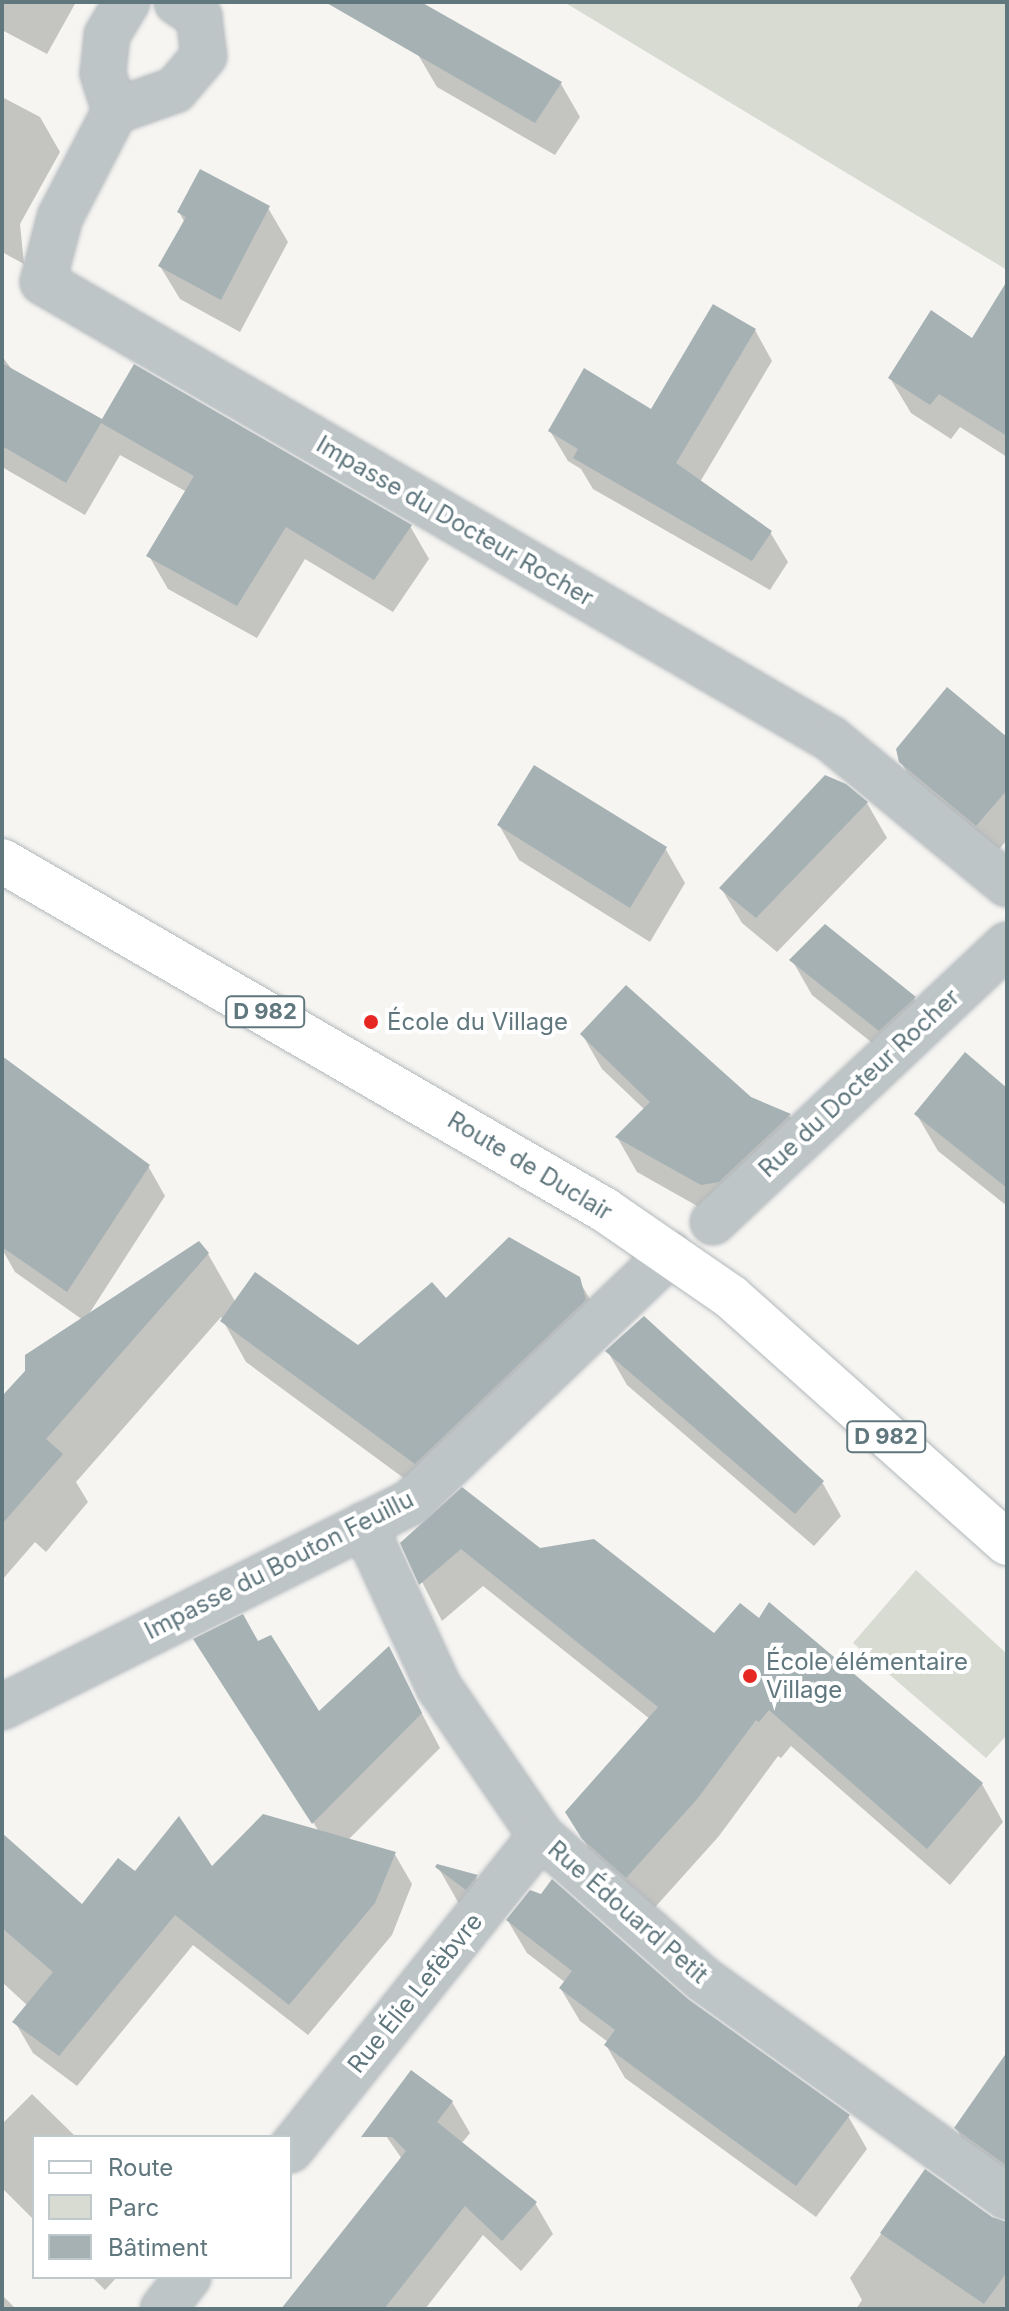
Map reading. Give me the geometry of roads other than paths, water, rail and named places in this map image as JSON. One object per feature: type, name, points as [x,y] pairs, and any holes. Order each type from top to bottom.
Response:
[{"type":"main road","name":"Route de Duclair","points":[[2,861],[605,1210],[670,1254],[731,1297],[1007,1543]]},
{"type":"street","points":[[127,2],[107,35],[103,73],[115,111],[175,90],[204,56],[199,17],[177,2]]},
{"type":"street","name":"Impasse du Docteur Rocher","points":[[115,111],[60,217],[43,282],[831,739],[1007,884]]},
{"type":"street","name":"Rue du Docteur Rocher","points":[[713,1222],[1007,945]]},
{"type":"street","name":"Impasse du Bouton Feuillu","points":[[2,1707],[411,1502],[670,1254]]},
{"type":"street","name":"Rue Édouard Petit","points":[[364,1525],[439,1687],[541,1836],[703,1979],[1007,2197]]},
{"type":"street","name":"Rue Élie Lefèbvre","points":[[292,2147],[541,1836]]},
{"type":"street","points":[[163,2309],[186,2279]]},
{"type":"place","name":"École du Village","points":[[371,1022]]},
{"type":"place","name":"École élémentaire Village","points":[[750,1676]]}]
